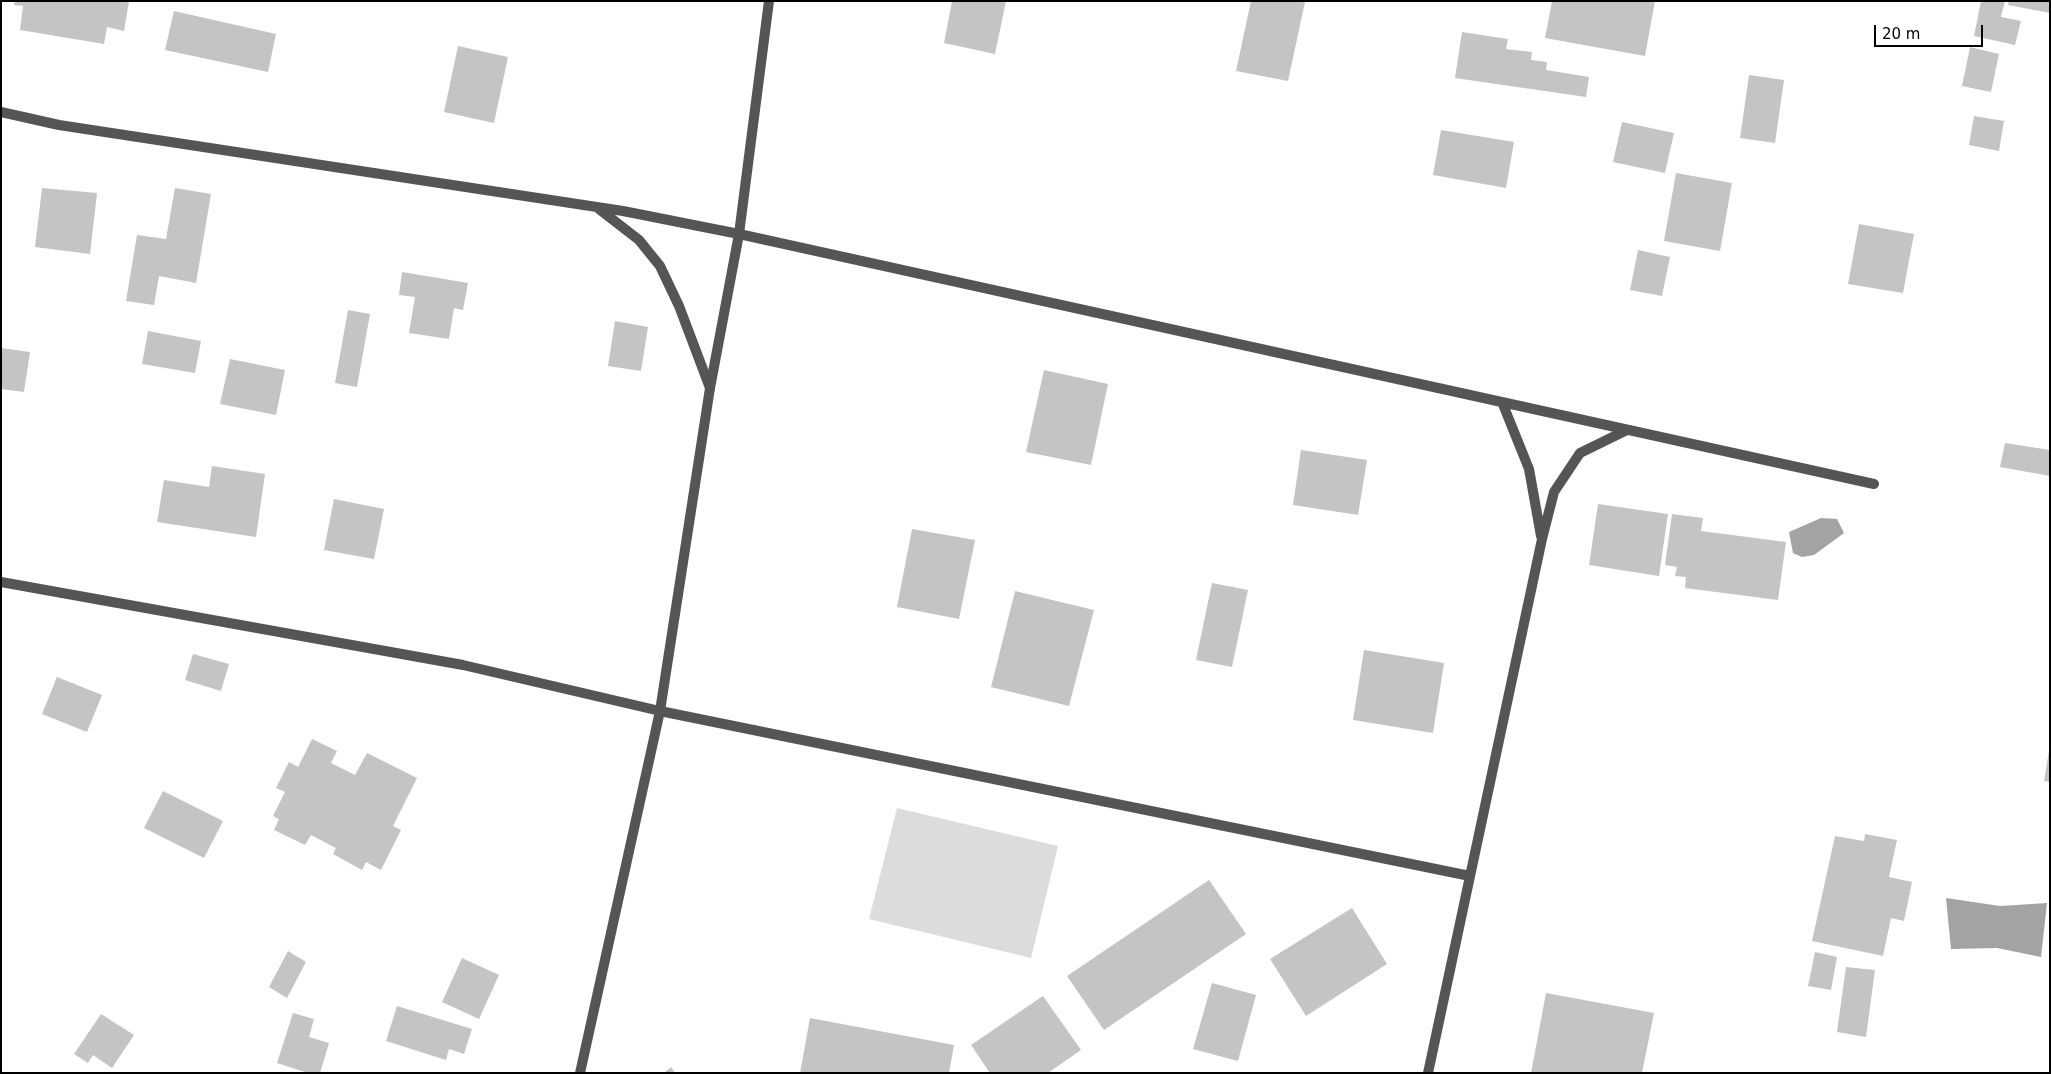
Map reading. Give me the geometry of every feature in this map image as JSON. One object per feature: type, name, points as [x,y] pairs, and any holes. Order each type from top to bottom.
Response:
[{"type":"street","points":[[580,1073],[660,711],[710,388],[739,234],[769,1]]},
{"type":"street","points":[[1,112],[59,125],[598,208],[739,234],[1874,484]]},
{"type":"street","points":[[598,208],[639,240],[660,266],[679,306],[710,388]]},
{"type":"street","points":[[1502,402],[1529,470],[1542,539]]},
{"type":"street","points":[[1428,1073],[1542,539],[1554,492],[1580,453],[1627,430]]},
{"type":"street","points":[[1,582],[463,665],[660,711],[1470,876]]},
{"type":"shaded area","points":[[1821,518],[1837,519],[1844,533],[1814,555],[1802,557],[1793,553],[1789,532]]},
{"type":"shaded area","points":[[897,808],[1058,846],[1031,958],[869,919]]},
{"type":"shaded area","points":[[1946,898],[2000,906],[2047,903],[2041,957],[1997,948],[1951,949]]},
{"type":"building","points":[[15,1],[129,1],[124,31],[107,27],[104,44],[20,30],[23,6],[14,5]]},
{"type":"building","points":[[952,1],[1006,1],[995,54],[944,43]]},
{"type":"building","points":[[1251,1],[1305,2],[1288,81],[1236,71]]},
{"type":"building","points":[[1552,1],[1655,1],[1645,56],[1545,38]]},
{"type":"building","points":[[1981,1],[2005,1],[2001,17],[2021,21],[2015,45],[1974,36]]},
{"type":"building","points":[[2009,1],[2050,1],[2050,13],[2008,5]]},
{"type":"building","points":[[174,11],[276,34],[268,72],[165,50]]},
{"type":"building","points":[[1462,32],[1508,39],[1506,49],[1532,52],[1531,60],[1547,62],[1546,70],[1589,77],[1586,97],[1455,78]]},
{"type":"building","points":[[458,46],[508,57],[494,123],[444,112]]},
{"type":"building","points":[[1970,47],[1999,54],[1991,92],[1962,86]]},
{"type":"building","points":[[1749,75],[1784,80],[1775,143],[1740,138]]},
{"type":"building","points":[[1974,116],[2004,121],[1999,151],[1969,145]]},
{"type":"building","points":[[1622,122],[1674,133],[1665,173],[1613,162]]},
{"type":"building","points":[[1441,130],[1514,142],[1506,188],[1433,175]]},
{"type":"building","points":[[1676,173],[1732,183],[1720,251],[1664,241]]},
{"type":"building","points":[[42,188],[97,193],[90,254],[35,247]]},
{"type":"building","points":[[175,188],[211,194],[196,283],[159,276],[154,305],[126,301],[137,235],[166,239]]},
{"type":"building","points":[[1859,224],[1914,234],[1903,293],[1848,284]]},
{"type":"building","points":[[1638,250],[1670,257],[1662,296],[1630,290]]},
{"type":"building","points":[[402,272],[468,283],[463,310],[454,308],[449,339],[409,333],[415,297],[399,295]]},
{"type":"building","points":[[348,310],[370,314],[357,387],[335,383]]},
{"type":"building","points":[[615,321],[648,327],[641,371],[608,366]]},
{"type":"building","points":[[148,331],[201,341],[195,373],[142,364]]},
{"type":"building","points":[[1,348],[30,352],[24,392],[1,389]]},
{"type":"building","points":[[230,359],[285,370],[276,415],[220,404]]},
{"type":"building","points":[[1044,370],[1108,384],[1091,465],[1026,452]]},
{"type":"building","points":[[2005,443],[2050,450],[2050,476],[2000,467]]},
{"type":"building","points":[[1301,450],[1367,460],[1358,515],[1293,505]]},
{"type":"building","points":[[212,466],[265,474],[256,537],[157,522],[164,480],[209,487]]},
{"type":"building","points":[[334,499],[384,509],[374,559],[324,550]]},
{"type":"building","points":[[1598,504],[1668,514],[1659,576],[1589,565]]},
{"type":"building","points":[[1672,514],[1703,518],[1701,531],[1786,542],[1778,600],[1685,588],[1686,577],[1675,576],[1677,567],[1665,565]]},
{"type":"building","points":[[912,529],[975,540],[959,619],[897,607]]},
{"type":"building","points":[[1212,583],[1248,590],[1232,667],[1196,660]]},
{"type":"building","points":[[1015,591],[1094,610],[1069,706],[991,687]]},
{"type":"building","points":[[1364,650],[1444,663],[1433,733],[1353,720]]},
{"type":"building","points":[[193,654],[229,664],[221,691],[185,680]]},
{"type":"building","points":[[57,677],[102,695],[87,732],[42,714]]},
{"type":"building","points":[[312,739],[337,751],[331,763],[355,775],[367,753],[417,778],[393,826],[401,830],[381,870],[366,862],[362,870],[333,854],[336,848],[311,835],[305,845],[274,830],[279,819],[273,816],[285,792],[276,788],[289,762],[298,767]]},
{"type":"building","points":[[2050,751],[2050,782],[2044,781]]},
{"type":"building","points":[[163,791],[223,821],[204,858],[144,828]]},
{"type":"building","points":[[1865,834],[1897,840],[1889,877],[1912,882],[1904,921],[1891,918],[1883,956],[1812,941],[1835,836],[1864,841]]},
{"type":"building","points":[[1209,880],[1246,934],[1104,1030],[1067,976]]},
{"type":"building","points":[[1352,908],[1387,964],[1306,1016],[1270,959]]},
{"type":"building","points":[[288,951],[306,962],[287,998],[269,987]]},
{"type":"building","points":[[1815,952],[1837,957],[1831,990],[1808,986]]},
{"type":"building","points":[[462,958],[499,975],[479,1019],[442,1002]]},
{"type":"building","points":[[1846,967],[1875,970],[1866,1037],[1837,1032]]},
{"type":"building","points":[[1212,983],[1256,995],[1238,1061],[1193,1049]]},
{"type":"building","points":[[1546,993],[1654,1013],[1642,1073],[1531,1073]]},
{"type":"building","points":[[1043,996],[1081,1050],[1048,1073],[990,1073],[971,1045]]},
{"type":"building","points":[[397,1006],[472,1029],[464,1054],[449,1049],[446,1060],[386,1041]]},
{"type":"building","points":[[293,1013],[314,1019],[309,1037],[329,1043],[320,1073],[308,1073],[277,1063]]},
{"type":"building","points":[[101,1014],[134,1035],[112,1068],[93,1055],[88,1063],[74,1054]]},
{"type":"building","points":[[810,1018],[954,1045],[949,1073],[800,1073]]},
{"type":"building","points":[[671,1067],[675,1073],[664,1073]]}]
